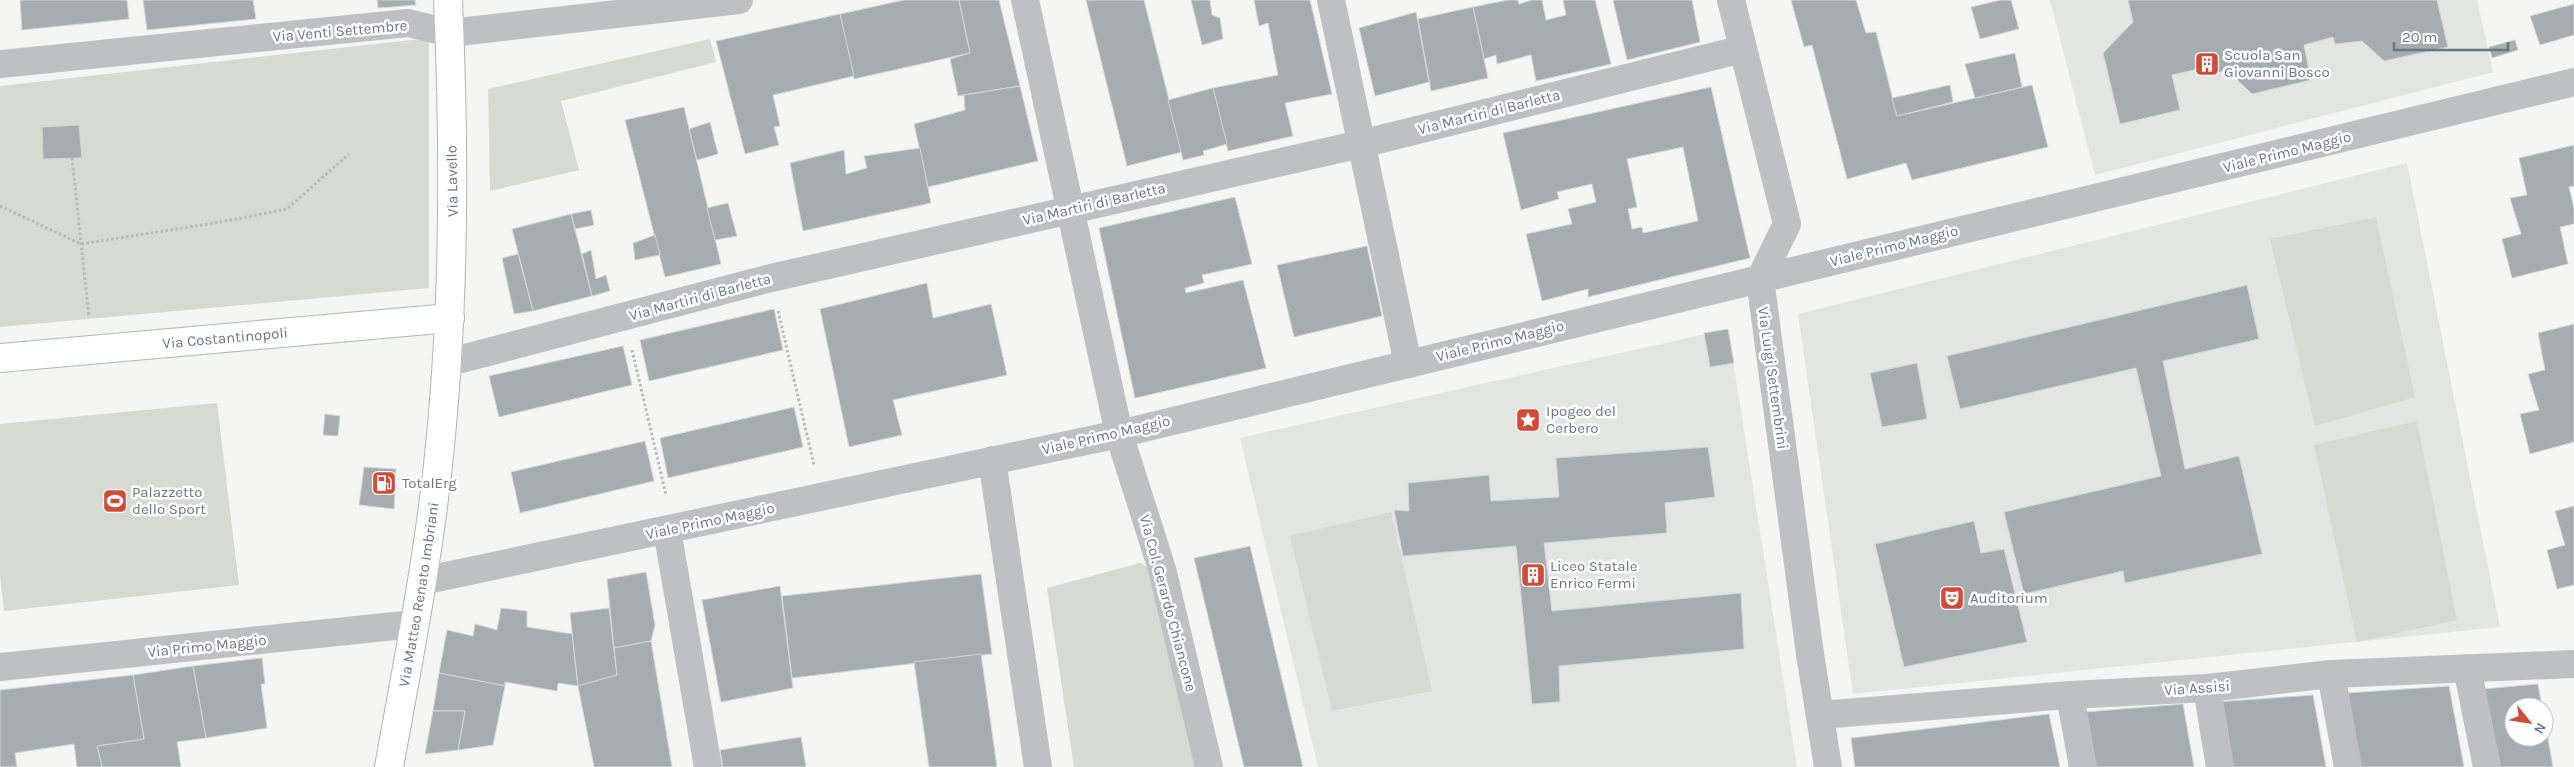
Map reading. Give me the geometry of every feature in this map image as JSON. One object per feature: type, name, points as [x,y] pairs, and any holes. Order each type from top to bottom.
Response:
[{"type":"street","name":"Via Lavello","points":[[446,362],[450,318],[453,224],[448,0]]},
{"type":"street","name":"Via Venti Settembre","points":[[0,64],[408,23],[450,32],[739,0]]},
{"type":"street","name":"Via Col. Gerardo Chiancone","points":[[1025,0],[1119,434],[1162,569],[1210,767]]},
{"type":"street","points":[[1331,0],[1408,364]]},
{"type":"street","points":[[1731,0],[1787,224],[1760,279]]},
{"type":"street","name":"Via Martiri di Barletta","points":[[446,362],[771,278],[1362,144],[1743,49]]},
{"type":"street","name":"Viale Primo Maggio","points":[[422,581],[1119,434],[2574,82]]},
{"type":"street","name":"Via Luigi Settembrini","points":[[1760,279],[1828,767]]},
{"type":"street","name":"Via Costantinopoli","points":[[0,358],[450,318]]},
{"type":"street","name":"Via Matteo Renato Imbriani","points":[[389,767],[422,581],[438,464],[446,362]]},
{"type":"street","points":[[992,460],[1038,767]]},
{"type":"street","points":[[671,529],[708,767]]},
{"type":"street","name":"Via Primo Maggio","points":[[0,667],[414,624]]},
{"type":"street","name":"Via Assisi","points":[[1820,715],[2070,695],[2207,688],[2331,674],[2574,664]]},
{"type":"street","points":[[2467,668],[2487,767]]},
{"type":"street","points":[[2331,674],[2348,767]]},
{"type":"street","points":[[2207,688],[2220,767]]},
{"type":"street","points":[[2070,695],[2083,767]]},
{"type":"path","points":[[0,206],[81,244],[221,222],[287,209],[349,154]]},
{"type":"path","points":[[72,158],[92,350]]},
{"type":"path","points":[[771,278],[822,498]]},
{"type":"path","points":[[625,317],[671,529]]},
{"type":"shaded area","points":[[2050,0],[2477,0],[2493,72],[2095,175]]},
{"type":"shaded area","points":[[429,38],[429,288],[0,327],[0,86]]},
{"type":"shaded area","points":[[710,39],[716,62],[561,101],[579,170],[490,191],[488,89]]},
{"type":"shaded area","points":[[2407,163],[2500,627],[1853,694],[1798,314]]},
{"type":"shaded area","points":[[2376,217],[2415,397],[2315,426],[2270,239]]},
{"type":"shaded area","points":[[1728,329],[1797,767],[1318,767],[1240,438]]},
{"type":"shaded area","name":"Palazzetto dello Sport","points":[[217,403],[239,585],[4,611],[0,577],[0,424]]},
{"type":"shaded area","points":[[2417,421],[2457,620],[2357,642],[2314,445]]},
{"type":"shaded area","points":[[1391,512],[1432,691],[1332,711],[1290,536]]},
{"type":"shaded area","points":[[1140,563],[1149,568],[1196,767],[1074,767],[1047,588]]},
{"type":"building","points":[[20,0],[127,0],[129,19],[22,30]]},
{"type":"building","points":[[143,0],[253,0],[256,19],[147,30]]},
{"type":"building","points":[[377,0],[415,0],[416,5],[378,8]]},
{"type":"building","points":[[904,0],[959,0],[970,53],[854,79],[840,14]]},
{"type":"building","points":[[959,0],[999,0],[1020,86],[958,96],[950,59],[970,53]]},
{"type":"building","points":[[1086,0],[1144,0],[1182,152],[1127,166]]},
{"type":"building","points":[[1191,0],[1210,0],[1212,15],[1220,18],[1223,39],[1202,45]]},
{"type":"building","points":[[1254,0],[1310,0],[1332,94],[1285,103],[1293,136],[1228,151],[1213,88],[1278,75],[1268,23],[1259,26]]},
{"type":"building","points":[[1508,0],[1518,0],[1519,4],[1532,0],[1542,0],[1546,20],[1566,15],[1563,0],[1595,0],[1611,64],[1536,81],[1531,55],[1497,64],[1496,55],[1484,59],[1473,7]]},
{"type":"building","points":[[1613,0],[1692,0],[1700,42],[1627,60]]},
{"type":"building","points":[[1791,0],[1856,0],[1866,33],[1876,32],[1897,116],[2032,85],[2048,147],[1912,180],[1906,163],[1847,179],[1812,45],[1804,47]]},
{"type":"building","points":[[2001,0],[2011,0],[2019,29],[1980,39],[1971,7]]},
{"type":"building","name":"Scuola San Giovanni Bosco","points":[[2128,0],[2437,0],[2448,47],[2384,61],[2362,41],[2335,44],[2333,37],[2304,45],[2311,80],[2252,94],[2227,70],[2209,75],[2207,67],[2172,75],[2180,110],[2120,124],[2103,53],[2133,22]]},
{"type":"building","points":[[2574,4],[2574,35],[2540,45],[2530,16]]},
{"type":"building","points":[[1473,7],[1488,78],[1431,91],[1418,19]]},
{"type":"building","points":[[1416,12],[1429,82],[1375,96],[1359,28]]},
{"type":"building","points":[[840,14],[854,76],[773,95],[780,126],[774,127],[779,145],[745,154],[716,41]]},
{"type":"building","points":[[2515,40],[2518,50],[2492,58],[2489,47]]},
{"type":"building","points":[[2015,53],[2022,87],[1975,98],[1965,64]]},
{"type":"building","points":[[1950,85],[1953,102],[1897,116],[1892,98]]},
{"type":"building","points":[[1020,86],[1038,161],[928,187],[914,124],[965,110],[964,95]]},
{"type":"building","points":[[1711,87],[1750,258],[1588,297],[1588,289],[1542,301],[1526,234],[1572,224],[1568,209],[1596,202],[1592,184],[1557,192],[1559,199],[1521,210],[1503,133]],"holes":[[[1683,147],[1698,221],[1643,233],[1642,227],[1632,229],[1628,209],[1637,207],[1627,159]]]},
{"type":"building","points":[[1213,88],[1227,144],[1203,151],[1204,155],[1183,160],[1168,100]]},
{"type":"building","points":[[684,107],[721,264],[665,277],[625,120]]},
{"type":"building","points":[[710,122],[718,154],[697,160],[689,129]]},
{"type":"building","points":[[79,125],[82,158],[43,159],[42,127]]},
{"type":"building","points":[[2574,145],[2574,186],[2569,187],[2574,208],[2574,224],[2560,227],[2568,264],[2512,278],[2502,239],[2521,234],[2510,198],[2527,195],[2519,158]]},
{"type":"building","points":[[920,148],[931,203],[803,231],[790,163],[844,150],[846,174],[867,168],[864,156]]},
{"type":"building","points":[[1235,197],[1252,264],[1202,275],[1204,283],[1185,288],[1186,293],[1243,280],[1266,368],[1135,398],[1099,228]]},
{"type":"building","points":[[728,203],[737,236],[715,240],[707,208]]},
{"type":"building","points":[[591,210],[594,225],[575,229],[571,214]]},
{"type":"building","points":[[571,214],[592,296],[533,311],[512,229]]},
{"type":"building","points":[[655,235],[660,255],[635,260],[633,243]]},
{"type":"building","points":[[1367,246],[1382,316],[1294,337],[1277,265]]},
{"type":"building","points":[[591,250],[596,279],[606,275],[610,291],[592,296],[582,254]]},
{"type":"building","points":[[518,254],[533,311],[514,314],[502,258]]},
{"type":"building","points":[[927,283],[933,318],[991,304],[1007,375],[893,400],[902,435],[849,447],[820,309]]},
{"type":"building","points":[[2247,285],[2259,339],[2163,361],[2185,469],[2239,456],[2262,554],[2125,583],[2123,571],[2024,594],[2004,512],[2161,476],[2136,368],[1960,409],[1947,356]]},
{"type":"building","points":[[774,309],[783,350],[649,381],[640,340]]},
{"type":"building","points":[[2574,324],[2574,442],[2530,454],[2520,414],[2539,410],[2528,374],[2545,370],[2538,333]]},
{"type":"building","points":[[1728,329],[1734,363],[1710,367],[1704,333]]},
{"type":"building","points":[[623,346],[632,385],[499,417],[489,376]]},
{"type":"building","points":[[1917,363],[1927,419],[1882,427],[1870,373]]},
{"type":"building","points":[[794,407],[803,447],[668,478],[660,438]]},
{"type":"building","points":[[325,414],[340,416],[338,436],[323,435]]},
{"type":"building","points":[[645,441],[654,481],[520,513],[511,472]]},
{"type":"building","name":"Liceo Statale Enrico Fermi","points":[[1708,447],[1715,497],[1665,503],[1667,533],[1544,543],[1552,611],[1741,593],[1744,649],[1559,666],[1560,702],[1532,704],[1516,546],[1403,556],[1394,510],[1409,511],[1408,483],[1489,475],[1491,501],[1559,497],[1556,458]]},
{"type":"building","points":[[364,467],[396,469],[394,509],[359,505]]},
{"type":"building","points":[[2574,506],[2574,585],[2557,589],[2547,550],[2565,545],[2555,511]]},
{"type":"building","name":"Auditorium","points":[[1974,521],[1981,553],[2004,549],[2027,642],[1904,667],[1875,544]]},
{"type":"building","points":[[1250,546],[1303,767],[1244,767],[1194,558]]},
{"type":"building","points":[[646,572],[655,625],[651,641],[614,648],[607,579]]},
{"type":"building","points":[[981,574],[992,654],[792,678],[782,596]]},
{"type":"building","points":[[780,586],[793,688],[721,702],[702,600]]},
{"type":"building","points":[[501,608],[527,611],[527,627],[572,634],[578,686],[558,683],[557,691],[505,682],[505,686],[439,673],[447,630],[473,636],[475,624],[497,630]]},
{"type":"building","points":[[609,608],[617,675],[578,686],[570,613]]},
{"type":"building","points":[[651,641],[672,767],[594,767],[578,686],[617,675],[614,648]]},
{"type":"building","points":[[981,654],[997,767],[929,767],[914,662]]},
{"type":"building","points":[[262,658],[265,684],[261,684],[267,728],[206,738],[193,666]]},
{"type":"building","points":[[193,666],[206,738],[177,742],[181,767],[102,767],[97,746],[144,739],[133,675]]},
{"type":"building","points":[[439,673],[505,686],[493,745],[458,750],[465,711],[433,711]]},
{"type":"building","points":[[133,675],[144,739],[97,746],[102,767],[77,767],[74,744],[15,753],[17,767],[0,767],[0,690]]},
{"type":"building","points":[[2538,684],[2540,697],[2504,697],[2504,747],[2549,747],[2553,767],[2497,767],[2483,689]]},
{"type":"building","points":[[2449,686],[2464,767],[2359,767],[2347,693]]},
{"type":"building","points":[[2313,695],[2326,767],[2228,767],[2216,702]]},
{"type":"building","points":[[2183,704],[2194,767],[2094,767],[2085,712]]},
{"type":"building","points":[[433,711],[465,711],[458,750],[425,754]]},
{"type":"building","points":[[2049,714],[2060,767],[1855,767],[1851,738]]},
{"type":"building","points":[[801,737],[806,767],[723,767],[720,750]]},
{"type":"place","name":"Scuola San Giovanni Bosco","points":[[2207,64]]},
{"type":"place","name":"Ipogeo del Cerbero","points":[[1528,420]]},
{"type":"place","name":"TotalErg","points":[[384,483]]},
{"type":"place","name":"Palazzetto dello Sport","points":[[115,501]]},
{"type":"place","name":"Liceo Statale Enrico Fermi","points":[[1533,575]]},
{"type":"place","name":"Auditorium","points":[[1952,598]]}]
